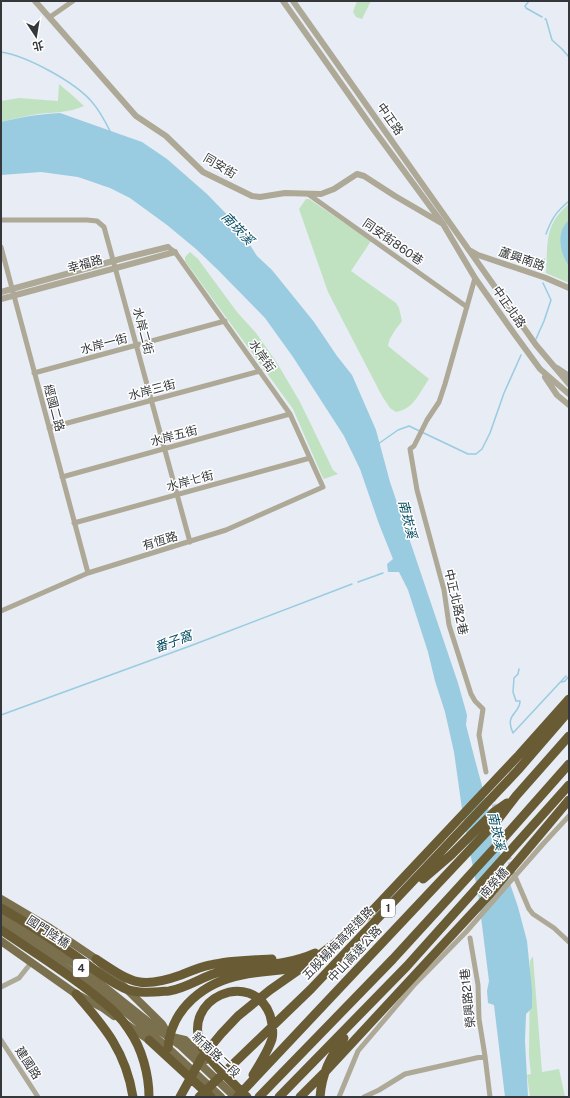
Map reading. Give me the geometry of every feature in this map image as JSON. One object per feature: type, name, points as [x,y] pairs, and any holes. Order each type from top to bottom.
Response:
[{"type":"highway","points":[[180,1097],[202,1057],[238,1016],[270,990],[339,940],[371,912],[519,755],[569,699]]},
{"type":"highway","name":"五股楊梅高架道路","points":[[199,1097],[311,989],[518,770],[569,711]]},
{"type":"highway","name":"中山高速公路","points":[[236,1097],[245,1094],[496,822],[516,796],[569,736]]},
{"type":"highway","points":[[259,1097],[393,959],[569,764]]},
{"type":"highway","points":[[279,1097],[366,1009],[490,874],[507,858],[569,785]]},
{"type":"highway","points":[[168,1048],[169,1037],[175,1022],[186,1005],[204,989],[227,978],[244,974],[286,970],[307,966],[332,952],[397,904],[494,812],[516,796]]},
{"type":"highway","points":[[507,858],[526,847],[569,801]]},
{"type":"highway","points":[[300,1097],[484,901],[569,801]]},
{"type":"highway","points":[[1,908],[48,936],[121,986],[133,991],[171,991],[214,973],[279,964],[303,958],[363,929]]},
{"type":"highway","points":[[1,930],[70,976],[108,1006],[130,1030],[141,1054],[147,1077],[149,1097]]},
{"type":"highway","points":[[96,958],[126,978],[137,982],[149,983],[165,980],[209,965],[225,962],[303,958]]},
{"type":"highway","points":[[243,991],[262,1001],[272,1022],[272,1039],[245,1094],[210,1058],[202,1047],[198,1030],[198,1022],[201,1012],[208,1003],[217,996],[229,992],[243,991]]},
{"type":"highway","points":[[76,994],[100,1021],[116,1045],[124,1062],[133,1097]]},
{"type":"highway","points":[[320,1097],[324,1071],[337,1047],[366,1009]]},
{"type":"highway","points":[[152,1034],[211,1097]]},
{"type":"main road","name":"4","points":[[1,899],[50,928],[96,958],[162,1024],[169,1037]]},
{"type":"main road","name":"國門陸橋","points":[[1,916],[33,935],[83,970],[152,1034]]},
{"type":"main road","name":"國門陸橋","points":[[1,924],[29,941],[90,984],[152,1034]]},
{"type":"main road","name":"4","points":[[1,941],[76,994],[152,1034],[221,1097]]},
{"type":"main road","name":"4","points":[[152,1034],[169,1037]]},
{"type":"main road","name":"新南路二段","points":[[169,1037],[185,1040],[245,1094]]},
{"type":"main road","name":"新南路二段","points":[[169,1037],[181,1046],[236,1097]]},
{"type":"street","name":"同安街","points":[[35,1],[136,116],[166,136],[203,172],[255,196],[285,193],[321,194],[329,191],[357,174],[364,176],[443,224]]},
{"type":"street","points":[[50,18],[73,1]]},
{"type":"street","name":"中正路","points":[[282,1],[366,120],[443,224]]},
{"type":"street","name":"中正路","points":[[294,1],[468,249]]},
{"type":"street","name":"同安街860巷","points":[[308,194],[467,308]]},
{"type":"street","name":"水岸二街","points":[[1,220],[87,220],[96,221],[104,227],[190,542]]},
{"type":"street","name":"中正北路","points":[[443,224],[475,278],[540,369],[569,394]]},
{"type":"street","name":"經國二路","points":[[1,247],[88,574]]},
{"type":"street","name":"幸福路","points":[[1,299],[13,292],[114,261],[168,247]]},
{"type":"street","name":"水岸街","points":[[168,247],[175,252],[290,414],[323,487]]},
{"type":"street","name":"中正北路","points":[[468,249],[526,332],[569,384]]},
{"type":"street","name":"蘆興南路","points":[[468,249],[478,255],[546,278],[569,288]]},
{"type":"street","name":"幸福路","points":[[1,292],[13,292],[116,268],[175,252]]},
{"type":"street","name":"中正北路2巷","points":[[475,278],[439,402],[427,420],[414,446],[410,449],[417,490],[444,590],[449,625],[471,694],[475,701],[483,709],[479,726],[479,735],[486,772]]},
{"type":"street","name":"水岸一街","points":[[34,373],[225,321]]},
{"type":"street","points":[[550,362],[569,376]]},
{"type":"street","points":[[540,369],[557,395],[569,405]]},
{"type":"street","name":"水岸三街","points":[[49,428],[260,371]]},
{"type":"street","name":"水岸五街","points":[[62,477],[290,414]]},
{"type":"street","name":"水岸七街","points":[[74,523],[310,458]]},
{"type":"street","name":"有恆路","points":[[1,611],[88,574],[226,530],[323,487]]},
{"type":"street","points":[[569,816],[537,847],[514,873],[529,909],[533,914],[554,928],[569,942]]},
{"type":"street","name":"南榮橋","points":[[339,1097],[358,1051],[415,984],[466,932],[569,816]]},
{"type":"street","name":"榮興路21巷","points":[[470,938],[478,985],[479,1019],[490,1097]]},
{"type":"street","points":[[1,987],[19,978],[31,963]]},
{"type":"street","name":"建國路","points":[[1,1040],[38,1097]]},
{"type":"street","points":[[364,1097],[379,1090],[405,1074],[485,1056]]},
{"type":"green space","points":[[357,1],[371,1],[362,19],[356,17],[353,12]]},
{"type":"green space","points":[[59,84],[84,106],[67,111],[33,115],[1,122],[1,101],[19,98],[58,101]]},
{"type":"green space","points":[[306,199],[309,199],[371,241],[351,271],[396,303],[399,308],[402,321],[392,336],[388,346],[429,379],[416,400],[407,408],[396,412],[390,408],[382,396],[328,292],[299,209]]},
{"type":"green space","points":[[569,204],[569,283],[546,273],[551,227],[555,219]]},
{"type":"green space","points":[[190,252],[198,259],[237,312],[256,333],[277,363],[300,402],[333,470],[338,474],[324,479],[322,476],[293,409],[185,261],[185,257]]},
{"type":"green space","points":[[532,957],[542,1072],[559,1069],[565,1097],[530,1097],[527,1075],[531,1074],[529,1056],[530,961]]},
{"type":"water","name":"南崁溪","points":[[60,113],[142,142],[167,159],[207,194],[238,226],[257,256],[272,270],[314,322],[352,375],[376,430],[390,482],[458,683],[467,715],[466,725],[475,760],[503,863],[518,907],[527,941],[532,990],[532,1008],[526,1014],[525,1041],[528,1097],[505,1097],[494,1005],[488,1003],[487,991],[489,981],[478,893],[463,816],[454,752],[445,712],[408,590],[399,572],[388,572],[387,564],[393,559],[360,469],[344,436],[293,357],[265,318],[196,249],[167,225],[130,198],[110,188],[78,177],[41,172],[1,175],[1,122],[30,116]]},
{"type":"water","points":[[569,219],[569,266],[564,258],[560,239],[563,229]]},
{"type":"waterway","points":[[529,1],[525,6],[526,8],[542,17]]},
{"type":"waterway","points":[[545,19],[552,40],[569,57]]},
{"type":"waterway","points":[[1,52],[12,54],[37,64],[63,78],[84,94],[95,105],[110,131]]},
{"type":"waterway","points":[[546,234],[555,216],[569,201]]},
{"type":"waterway","points":[[543,269],[544,259]]},
{"type":"waterway","points":[[536,339],[551,300],[543,283]]},
{"type":"waterway","points":[[378,444],[398,430],[409,426],[468,454],[476,454],[482,449],[490,433],[504,393],[521,355]]},
{"type":"waterway","name":"番子窩","points":[[358,582],[383,573]]},
{"type":"waterway","name":"番子窩","points":[[1,715],[190,646],[352,584]]},
{"type":"waterway","points":[[519,669],[518,674],[514,678],[513,692],[516,701],[520,701],[518,709],[511,718],[510,722],[513,733],[566,676]]},
{"type":"waterway","points":[[562,682],[569,676]]},
{"type":"tunnel","points":[[492,797],[512,869]]}]
